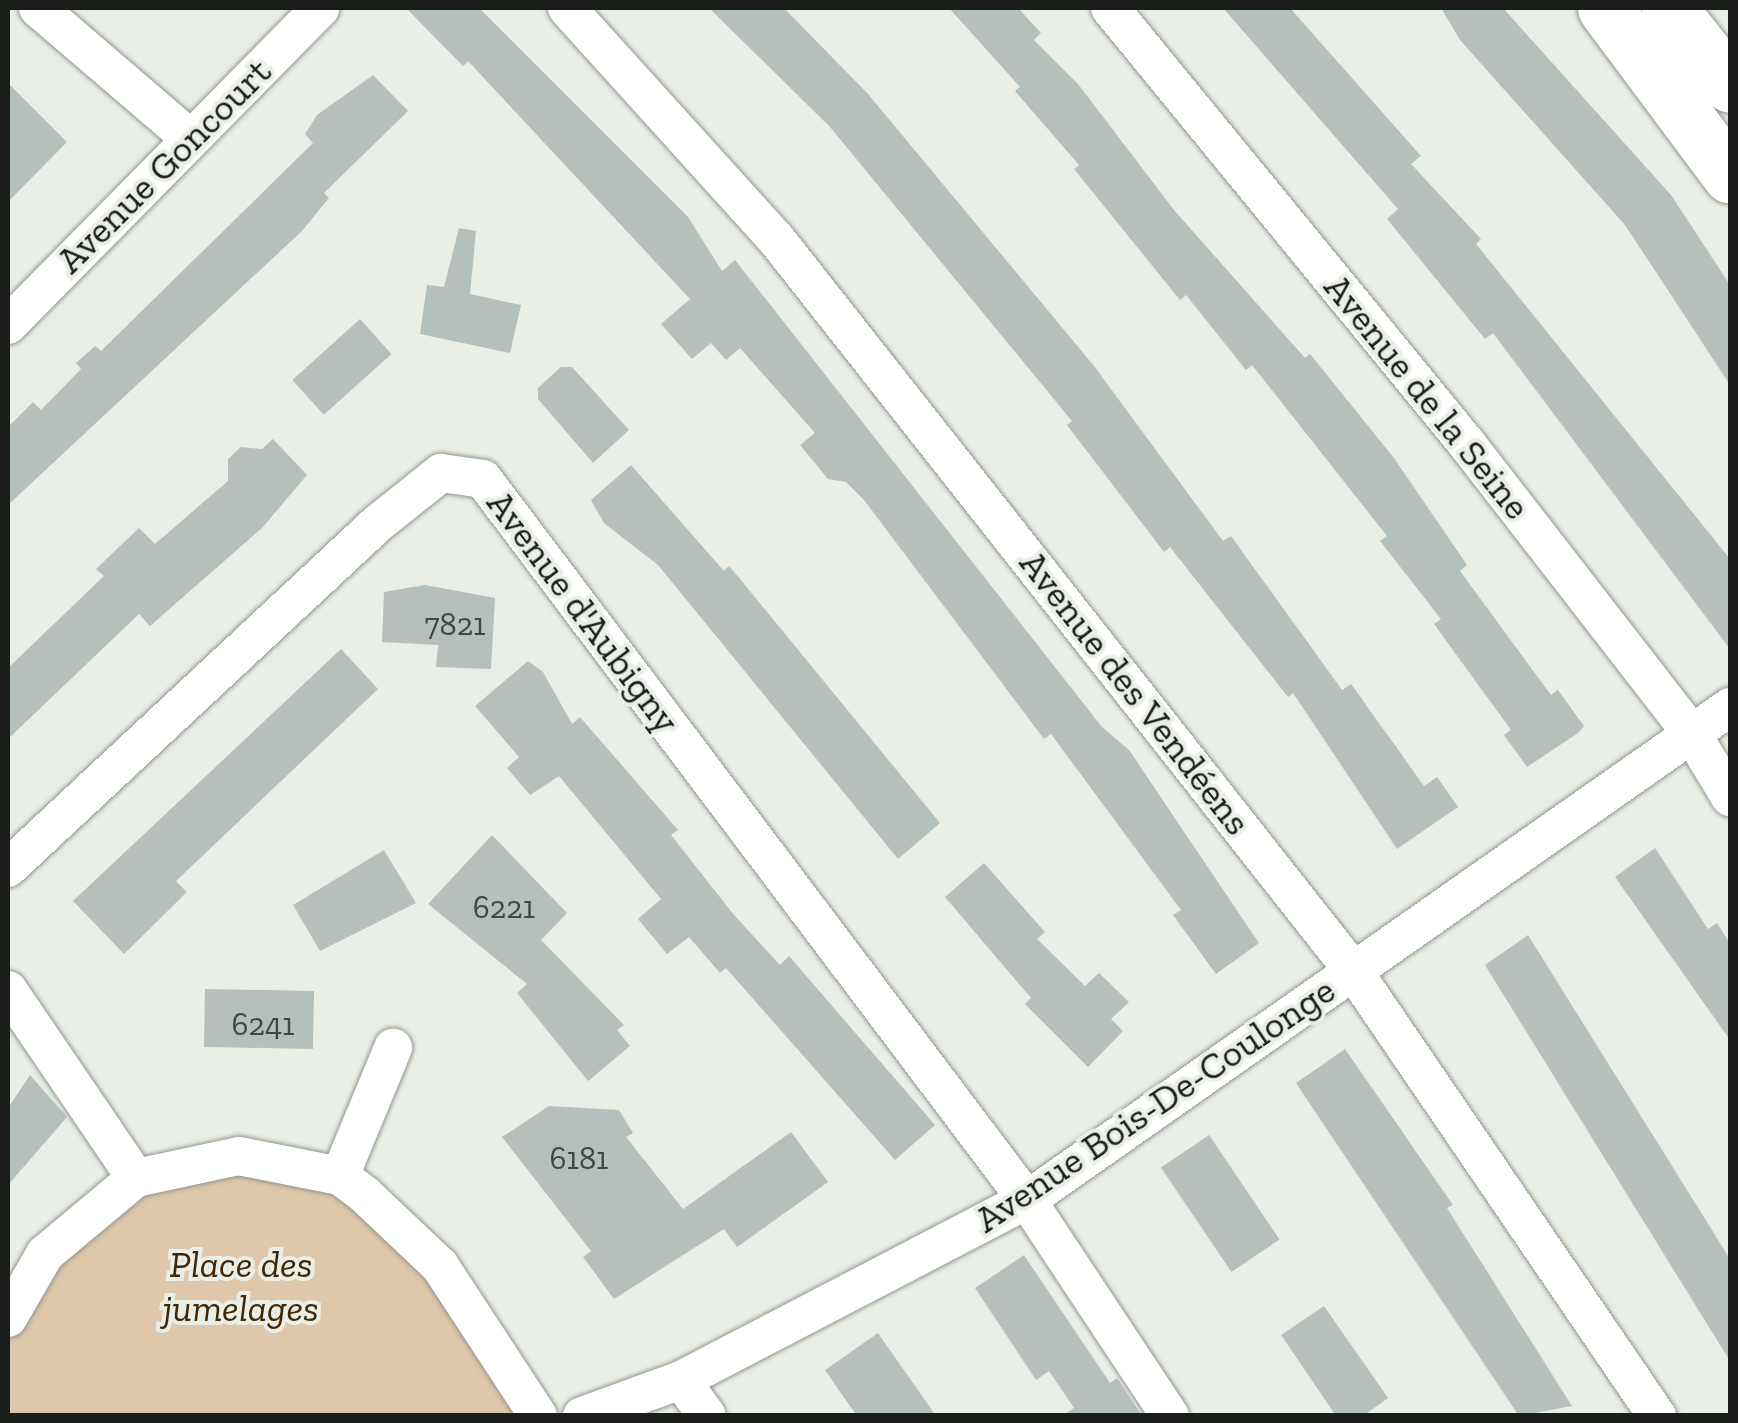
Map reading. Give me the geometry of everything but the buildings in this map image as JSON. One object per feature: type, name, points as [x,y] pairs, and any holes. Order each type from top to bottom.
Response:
[{"type":"street","points":[[38,8],[190,139]]},
{"type":"street","name":"Avenue Goncourt","points":[[8,325],[321,8]]},
{"type":"street","name":"Avenue des Vendéens","points":[[567,8],[776,239],[1354,972],[1656,1416]]},
{"type":"street","name":"Avenue de la Seine","points":[[1110,8],[1468,444],[1692,734],[1730,797]]},
{"type":"street","points":[[1605,8],[1730,176]]},
{"type":"street","points":[[1669,8],[1730,85]]},
{"type":"street","name":"Avenue d'Aubigny","points":[[8,868],[376,524],[441,473],[483,479],[1027,1200],[1170,1416]]},
{"type":"street","name":"Avenue Bois-De-Coulonge","points":[[582,1416],[681,1380],[1027,1200],[1730,707]]},
{"type":"street","points":[[8,990],[136,1178]]},
{"type":"street","points":[[340,1176],[393,1048]]},
{"type":"street","points":[[8,1318],[45,1254],[136,1178],[239,1156],[340,1176],[440,1266],[538,1416]]},
{"type":"street","points":[[681,1380],[707,1416]]},
{"type":"green space","name":"Place des jumelages","points":[[239,1156],[365,1195],[538,1416],[8,1416],[8,1318],[107,1199]]}]
